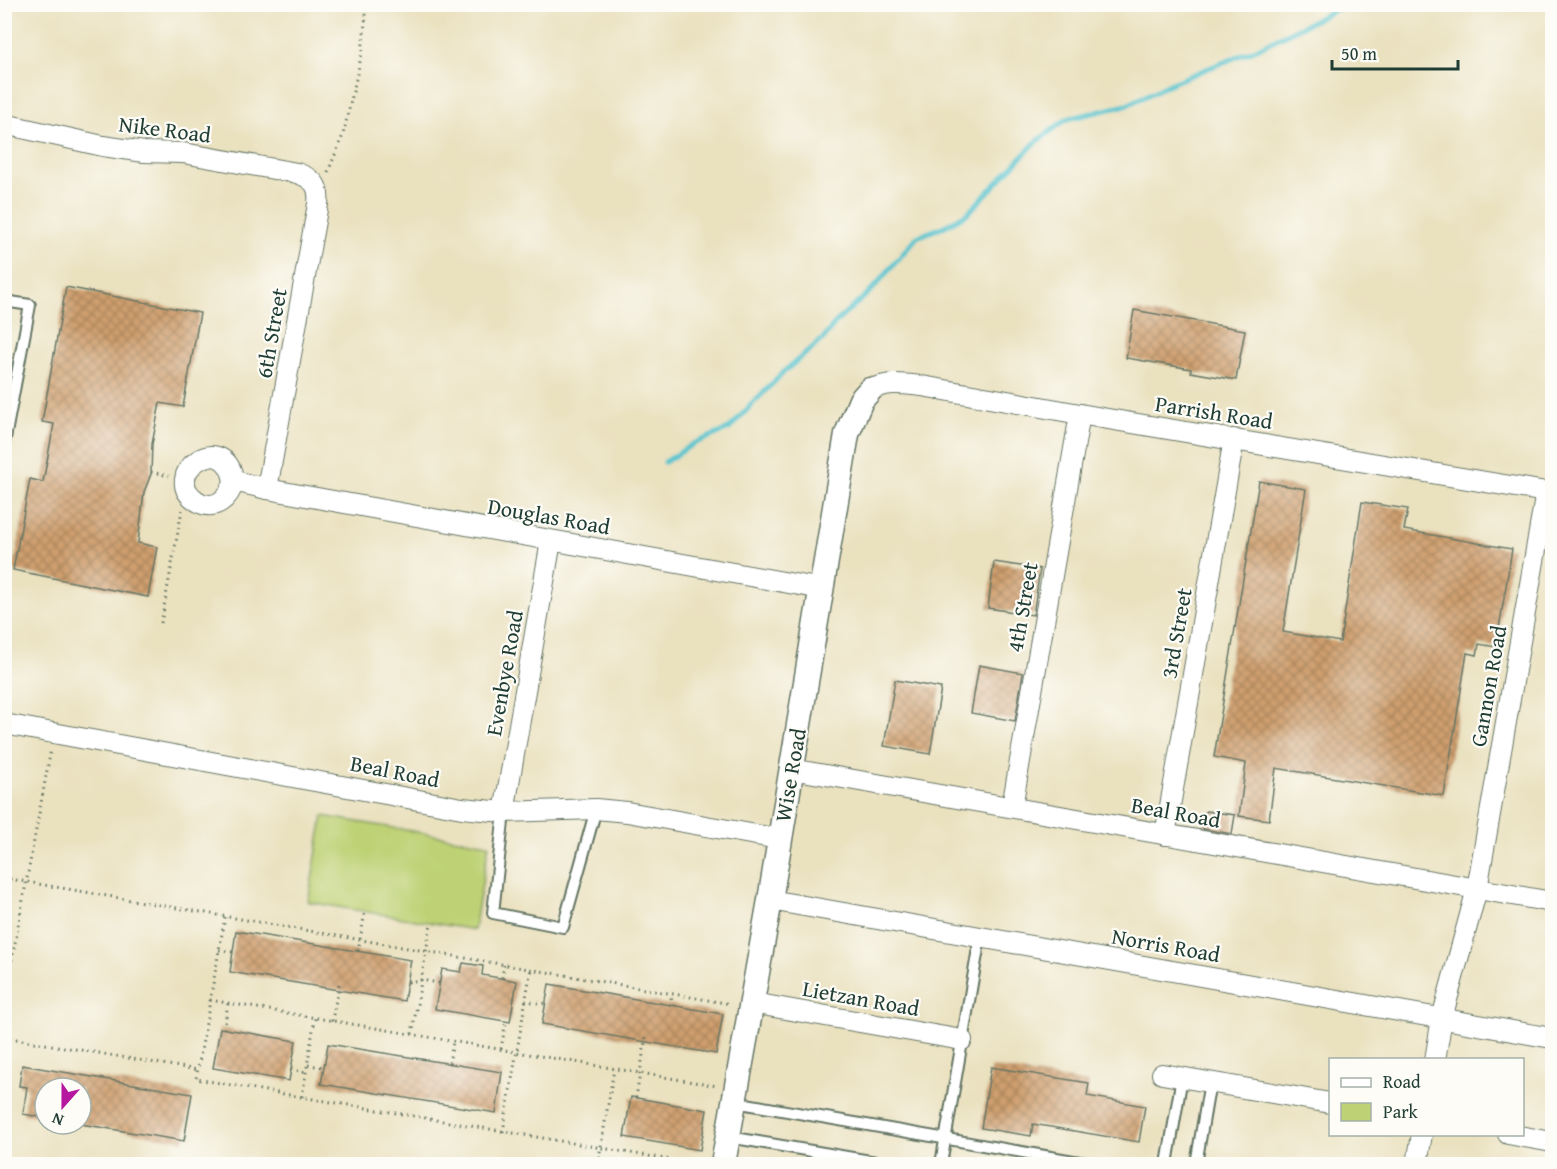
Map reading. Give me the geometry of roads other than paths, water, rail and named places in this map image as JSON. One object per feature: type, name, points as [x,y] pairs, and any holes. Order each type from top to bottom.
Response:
[{"type":"street","name":"Nike Road","points":[[4,124],[103,146],[144,152],[183,153],[297,173],[311,177],[318,189]]},
{"type":"street","name":"6th Street","points":[[267,489],[318,189]]},
{"type":"street","name":"Parrish Road","points":[[870,390],[882,384],[894,382],[1549,492]]},
{"type":"street","name":"Wise Road","points":[[723,1164],[770,900],[847,434],[861,400],[870,390]]},
{"type":"street","name":"4th Street","points":[[1012,807],[1080,414]]},
{"type":"street","name":"3rd Street","points":[[1165,835],[1234,440]]},
{"type":"street","name":"Douglas Road","points":[[234,481],[267,489],[822,589]]},
{"type":"street","name":"Gannon Road","points":[[1435,1058],[1442,1018],[1477,889],[1549,492]]},
{"type":"street","name":"Evenbye Road","points":[[504,812],[551,541]]},
{"type":"street","name":"Beal Road","points":[[4,724],[462,808],[504,812],[597,809],[627,812],[779,839]]},
{"type":"street","name":"Beal Road","points":[[791,769],[1552,902]]},
{"type":"street","name":"Norris Road","points":[[770,900],[1552,1038]]},
{"type":"street","name":"Lietzan Road","points":[[751,1005],[962,1040]]},
{"type":"street","points":[[1162,1074],[1329,1103]]},
{"type":"street","points":[[1417,1164],[1422,1136]]},
{"type":"street","points":[[1519,1136],[1552,1142]]},
{"type":"lane","points":[[4,300],[30,305],[10,382],[4,444]]},
{"type":"lane","points":[[504,812],[493,913],[563,927],[597,809]]},
{"type":"lane","points":[[940,1164],[980,937]]},
{"type":"lane","points":[[1167,1164],[1182,1077]]},
{"type":"lane","points":[[1196,1164],[1210,1082]]},
{"type":"lane","points":[[736,1096],[945,1139],[1091,1164]]},
{"type":"lane","points":[[729,1137],[888,1164]]},
{"type":"waterway","points":[[665,462],[693,444],[729,429],[787,369],[823,339],[837,321],[872,290],[917,237],[945,226],[968,213],[1036,142],[1067,119],[1127,105],[1174,82],[1254,50],[1347,4]]}]
